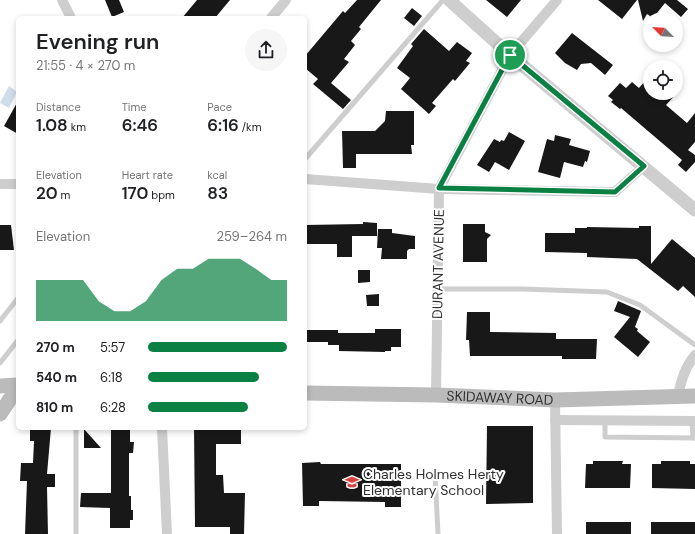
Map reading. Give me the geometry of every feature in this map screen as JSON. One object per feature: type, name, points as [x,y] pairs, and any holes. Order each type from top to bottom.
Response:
[{"type":"main road","points":[[0,386],[16,385]]},
{"type":"main road","name":"SKIDAWAY ROAD","points":[[307,393],[436,394],[555,400],[695,396]]},
{"type":"main road","points":[[0,414],[10,399],[16,394]]},
{"type":"street","points":[[62,0],[70,16]]},
{"type":"street","points":[[273,16],[286,0]]},
{"type":"street","points":[[449,0],[510,55],[695,210]]},
{"type":"street","name":"DURANT AVENUE","points":[[436,394],[439,188],[510,55],[557,0]]},
{"type":"street","points":[[307,179],[439,188],[615,192],[644,166]]},
{"type":"street","points":[[0,184],[16,184]]},
{"type":"street","points":[[678,396],[680,382],[687,365],[695,355]]},
{"type":"street","points":[[555,400],[557,534]]},
{"type":"street","points":[[556,420],[693,421]]},
{"type":"street","points":[[162,430],[167,534]]},
{"type":"lane","points":[[307,157],[443,0]]},
{"type":"lane","points":[[438,289],[523,289],[607,292],[640,306],[695,345]]},
{"type":"lane","points":[[0,321],[16,301]]},
{"type":"lane","points":[[0,363],[16,343]]},
{"type":"lane","points":[[605,420],[605,437],[694,438],[693,421]]},
{"type":"lane","points":[[76,430],[76,534]]},
{"type":"lane","points":[[435,473],[438,534]]},
{"type":"water","points":[[9,86],[16,91],[9,108],[0,103]]},
{"type":"building","points":[[105,0],[119,0],[124,12],[112,16]]},
{"type":"building","points":[[197,0],[230,0],[217,16],[184,16]]},
{"type":"building","points":[[357,0],[381,0],[359,27],[361,29],[351,41],[355,45],[344,59],[349,62],[331,83],[351,100],[343,109],[313,84],[318,79],[307,70],[307,54],[343,11],[345,13]]},
{"type":"building","points":[[486,0],[521,0],[507,17]]},
{"type":"building","points":[[598,0],[637,0],[622,19]]},
{"type":"building","points":[[638,0],[677,0],[688,9],[683,15],[683,12],[675,12],[665,3],[658,12],[643,12],[643,21]]},
{"type":"building","points":[[412,8],[422,16],[414,26],[404,18]]},
{"type":"building","points":[[424,29],[449,51],[457,42],[472,53],[466,61],[470,63],[455,81],[453,79],[432,103],[436,106],[429,114],[401,89],[410,78],[397,68],[413,46],[411,44]]},
{"type":"building","points":[[572,33],[613,65],[605,75],[591,63],[581,64],[577,70],[565,63],[555,53]]},
{"type":"building","points":[[632,82],[639,88],[643,83],[643,100],[671,100],[666,105],[687,123],[695,113],[695,142],[688,150],[695,155],[695,162],[686,172],[678,165],[682,160],[621,108],[620,109],[611,102],[613,100],[608,96],[620,83],[626,88]]},
{"type":"building","points":[[16,105],[16,133],[4,126]]},
{"type":"building","points":[[386,111],[414,111],[414,145],[411,145],[412,154],[356,154],[356,168],[343,168],[342,131],[375,131],[385,121]]},
{"type":"building","points":[[509,132],[525,141],[509,170],[495,162],[489,172],[477,165],[494,139],[500,142],[501,140],[504,141]]},
{"type":"building","points":[[555,135],[571,139],[569,145],[590,151],[587,162],[585,161],[583,167],[564,162],[560,178],[538,172],[547,139],[554,141]]},
{"type":"building","points":[[363,222],[377,223],[377,236],[352,236],[352,257],[337,257],[337,244],[307,244],[307,225],[363,224]]},
{"type":"building","points":[[463,224],[485,224],[485,232],[491,235],[487,239],[487,262],[463,262]]},
{"type":"building","points":[[0,225],[11,225],[14,250],[0,250]]},
{"type":"building","points":[[639,226],[651,226],[651,264],[672,239],[695,258],[695,297],[683,286],[678,291],[637,259],[587,257],[587,253],[545,252],[545,233],[575,233],[575,228],[587,227],[639,228]]},
{"type":"building","points":[[378,229],[392,229],[392,233],[415,236],[415,249],[409,249],[407,251],[407,259],[381,259],[382,248],[377,248]]},
{"type":"building","points":[[358,270],[370,270],[370,282],[358,283]]},
{"type":"building","points":[[379,294],[379,306],[367,306],[366,295]]},
{"type":"building","points":[[618,301],[641,311],[635,327],[638,329],[637,331],[650,342],[638,357],[614,337],[630,317],[614,311]]},
{"type":"building","points":[[467,312],[490,312],[490,332],[556,333],[556,339],[597,339],[596,359],[562,359],[562,356],[470,356],[469,340],[466,340]]},
{"type":"building","points":[[375,329],[401,329],[401,347],[391,347],[391,351],[385,352],[339,351],[339,345],[328,345],[328,342],[307,342],[307,330],[338,330],[338,333],[375,333]]},
{"type":"building","points":[[487,426],[533,426],[533,503],[486,504]]},
{"type":"building","points":[[30,430],[51,430],[47,474],[55,474],[55,487],[47,487],[48,534],[25,534],[27,481],[20,481],[21,463],[33,463],[34,441],[30,441]]},
{"type":"building","points":[[84,430],[85,430],[101,448],[84,448]]},
{"type":"building","points":[[111,430],[130,430],[130,442],[134,442],[133,453],[129,453],[129,496],[131,496],[131,510],[133,510],[133,520],[130,520],[130,528],[110,528],[110,508],[80,507],[81,493],[111,493]]},
{"type":"building","points":[[194,430],[241,430],[241,444],[216,444],[216,475],[223,475],[224,493],[245,493],[244,534],[230,534],[230,527],[195,527]]},
{"type":"building","points":[[593,461],[623,461],[622,464],[631,464],[630,488],[585,488],[586,464],[593,464]]},
{"type":"building","points":[[661,461],[690,461],[690,464],[695,464],[695,489],[652,488],[652,464],[661,464]]},
{"type":"building","name":"Charles Holmes Herty Elementary School","points":[[320,462],[321,464],[401,464],[401,507],[385,507],[385,502],[319,501],[319,506],[303,506],[302,463]]},
{"type":"building","points":[[586,522],[631,522],[631,534],[586,534]]},
{"type":"building","points":[[651,522],[695,522],[695,534],[651,534]]},
{"type":"place","name":"Charles Holmes Herty Elementary School","points":[[352,482]]},
{"type":"route","points":[[510,55],[644,166],[615,192],[439,188],[510,55]]}]
